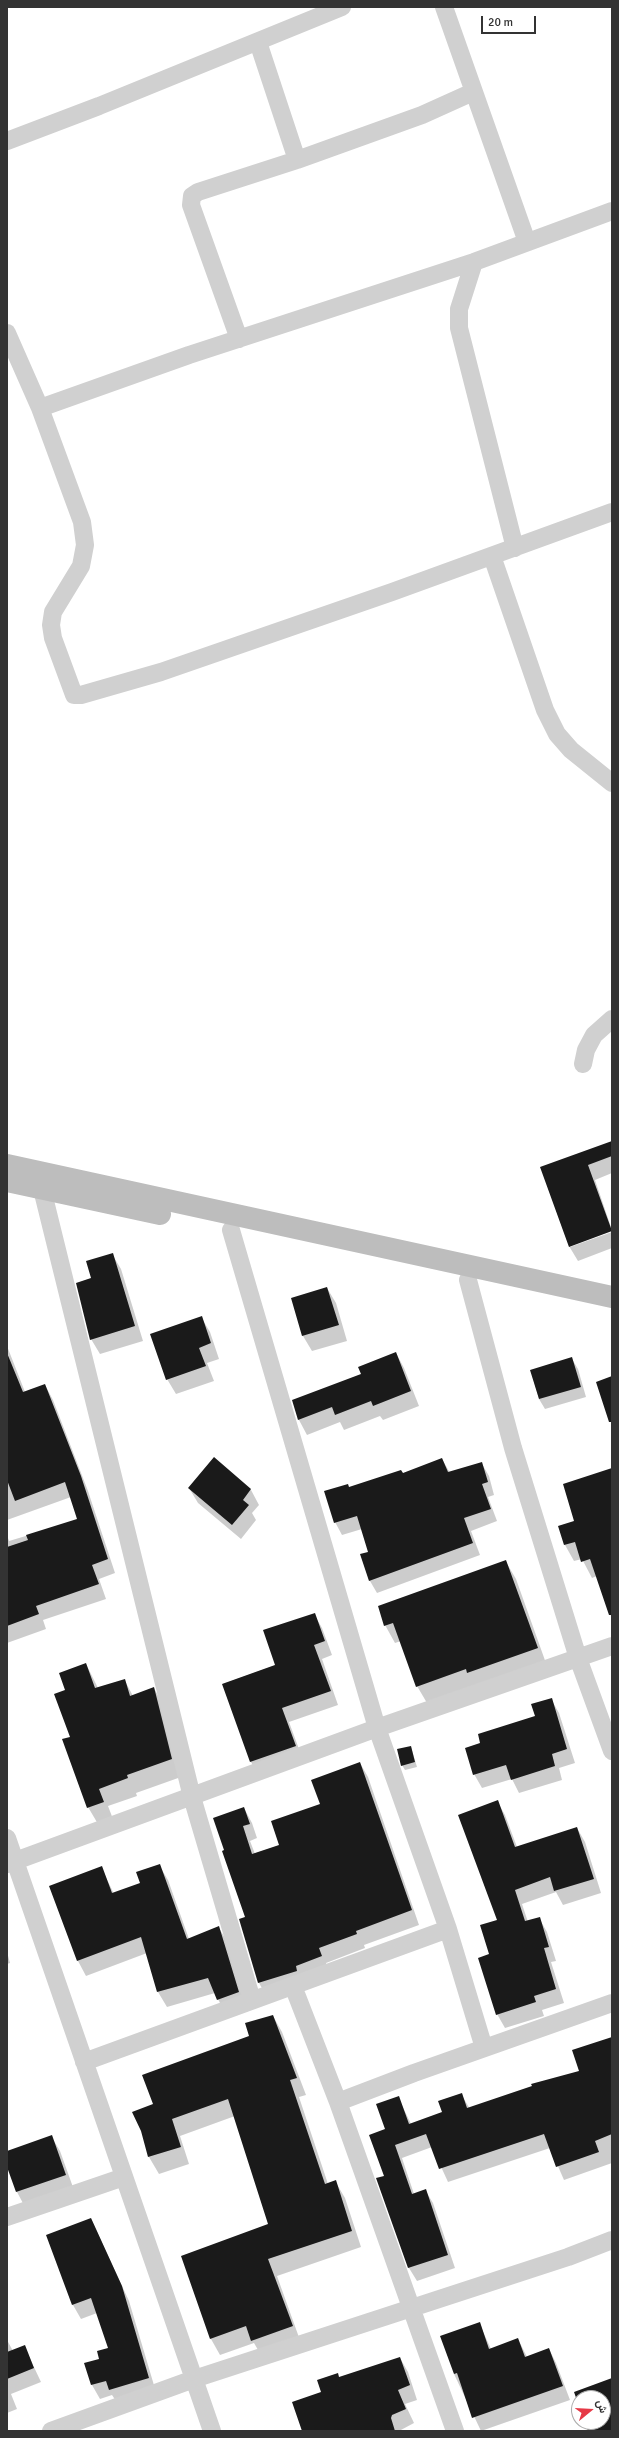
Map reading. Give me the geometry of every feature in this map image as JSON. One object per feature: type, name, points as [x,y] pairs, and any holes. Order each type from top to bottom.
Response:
[{"type":"street","points":[[7,141],[258,42],[342,7]]},
{"type":"street","points":[[444,7],[472,92],[527,242]]},
{"type":"street","points":[[258,42],[297,160]]},
{"type":"street","points":[[239,339],[191,205],[192,196],[198,192],[297,160],[422,115],[472,92]]},
{"type":"street","points":[[40,408],[239,339],[474,262],[612,211]]},
{"type":"street","points":[[474,262],[459,309],[459,328],[515,548]]},
{"type":"street","points":[[7,333],[40,408],[82,522],[85,545],[80,566],[53,612],[51,625],[55,645],[74,695],[81,696],[161,672],[515,548],[612,512]]},
{"type":"street","points":[[492,556],[545,710],[557,734],[571,750],[612,783]]},
{"type":"street","points":[[583,1064],[586,1050],[594,1035],[612,1019]]},
{"type":"street","points":[[7,1165],[612,1297]]},
{"type":"street","points":[[7,1181],[612,1311]]},
{"type":"street","points":[[42,1189],[192,1797],[252,2000]]},
{"type":"street","points":[[230,1230],[377,1728],[448,1930],[484,2048]]},
{"type":"street","points":[[468,1280],[513,1448],[578,1658],[612,1751]]},
{"type":"street","points":[[11,1862],[377,1728],[612,1646]]},
{"type":"street","points":[[7,1838],[11,1862],[84,2062],[212,2431]]},
{"type":"street","points":[[84,2062],[448,1930]]},
{"type":"street","points":[[293,1986],[338,2102],[455,2431]]},
{"type":"street","points":[[338,2102],[484,2048],[612,2004]]},
{"type":"street","points":[[7,2217],[124,2177]]},
{"type":"street","points":[[51,2431],[194,2379],[568,2257],[612,2240]]},
{"type":"building","points":[[612,1141],[612,1156],[588,1165],[612,1231],[569,1247],[540,1167]]},
{"type":"building","points":[[113,1253],[135,1326],[90,1340],[76,1283],[91,1278],[86,1261]]},
{"type":"building","points":[[327,1287],[339,1325],[302,1336],[291,1298]]},
{"type":"building","points":[[202,1316],[211,1343],[199,1348],[206,1366],[166,1380],[150,1334]]},
{"type":"building","points":[[396,1352],[411,1391],[373,1406],[371,1401],[335,1415],[332,1407],[298,1420],[292,1400],[361,1374],[358,1367]]},
{"type":"building","points":[[7,1353],[23,1392],[45,1384],[81,1476],[108,1559],[92,1565],[99,1584],[36,1606],[39,1614],[7,1626],[7,1547],[28,1540],[26,1535],[77,1519],[65,1482],[15,1501],[7,1480]]},
{"type":"building","points":[[572,1357],[581,1387],[539,1399],[530,1370]]},
{"type":"building","points":[[612,1376],[612,1422],[609,1422],[596,1382]]},
{"type":"building","points":[[214,1457],[251,1489],[243,1500],[249,1505],[232,1525],[188,1488]]},
{"type":"building","points":[[442,1458],[448,1472],[482,1462],[488,1482],[482,1484],[491,1509],[464,1518],[473,1543],[369,1581],[360,1554],[368,1552],[357,1516],[334,1523],[324,1491],[348,1484],[349,1487],[401,1470],[403,1473]]},
{"type":"building","points":[[612,1468],[612,1615],[609,1615],[590,1559],[581,1562],[575,1542],[564,1545],[558,1526],[574,1521],[563,1484]]},
{"type":"building","points":[[506,1560],[538,1648],[467,1673],[466,1669],[416,1687],[393,1623],[384,1626],[378,1606]]},
{"type":"building","points":[[315,1613],[325,1641],[314,1645],[331,1691],[282,1708],[296,1746],[250,1762],[222,1684],[275,1665],[263,1630]]},
{"type":"building","points":[[86,1663],[95,1688],[125,1679],[130,1696],[154,1687],[172,1759],[127,1775],[128,1778],[99,1789],[104,1802],[87,1808],[62,1739],[70,1737],[54,1694],[65,1690],[59,1673]]},
{"type":"building","points":[[552,1698],[567,1749],[552,1754],[555,1766],[511,1780],[506,1765],[473,1775],[465,1748],[480,1743],[478,1734],[535,1716],[531,1704]]},
{"type":"building","points":[[411,1746],[415,1762],[401,1766],[397,1749]]},
{"type":"building","points":[[360,1762],[412,1910],[356,1931],[357,1934],[319,1948],[322,1956],[296,1966],[297,1971],[258,1983],[239,1919],[245,1917],[222,1851],[224,1850],[213,1818],[244,1807],[250,1824],[243,1826],[252,1854],[279,1845],[271,1821],[320,1804],[311,1780]]},
{"type":"building","points":[[498,1800],[515,1847],[577,1827],[594,1879],[554,1891],[550,1877],[515,1890],[525,1921],[540,1917],[549,1947],[544,1948],[556,1989],[534,1996],[536,2002],[496,2015],[478,1958],[489,1954],[480,1925],[497,1920],[458,1815]]},
{"type":"building","points":[[160,1864],[187,1939],[219,1926],[239,1992],[217,2000],[208,1978],[157,1992],[141,1937],[77,1961],[49,1886],[102,1866],[112,1893],[140,1883],[136,1872]]},
{"type":"building","points":[[273,2015],[297,2078],[290,2080],[325,2184],[336,2180],[352,2231],[268,2259],[293,2326],[251,2341],[246,2326],[210,2339],[181,2256],[268,2224],[228,2099],[172,2119],[181,2147],[148,2157],[141,2131],[132,2112],[153,2104],[142,2075],[249,2036],[245,2023]]},
{"type":"building","points":[[612,2037],[612,2134],[595,2141],[599,2152],[556,2167],[544,2134],[439,2169],[426,2134],[395,2145],[412,2194],[426,2189],[448,2255],[408,2268],[376,2178],[384,2176],[369,2135],[385,2129],[376,2104],[399,2096],[409,2124],[442,2112],[438,2101],[462,2093],[467,2108],[532,2086],[531,2084],[579,2071],[572,2050]]},
{"type":"building","points":[[52,2135],[66,2175],[16,2192],[7,2167],[7,2151]]},
{"type":"building","points":[[91,2218],[122,2286],[149,2378],[109,2390],[106,2381],[91,2385],[84,2363],[99,2359],[97,2351],[108,2348],[91,2298],[72,2305],[46,2235]]},
{"type":"building","points":[[480,2322],[489,2349],[518,2338],[525,2357],[549,2348],[563,2386],[472,2418],[457,2373],[454,2374],[440,2336]]},
{"type":"building","points":[[25,2345],[34,2368],[7,2379],[7,2352]]},
{"type":"building","points":[[400,2357],[410,2385],[398,2390],[406,2409],[392,2415],[391,2418],[395,2431],[302,2431],[292,2402],[321,2392],[317,2380],[338,2373],[339,2377]]},
{"type":"building","points":[[612,2378],[612,2431],[588,2430],[611,2430],[611,2390],[579,2390]]}]
